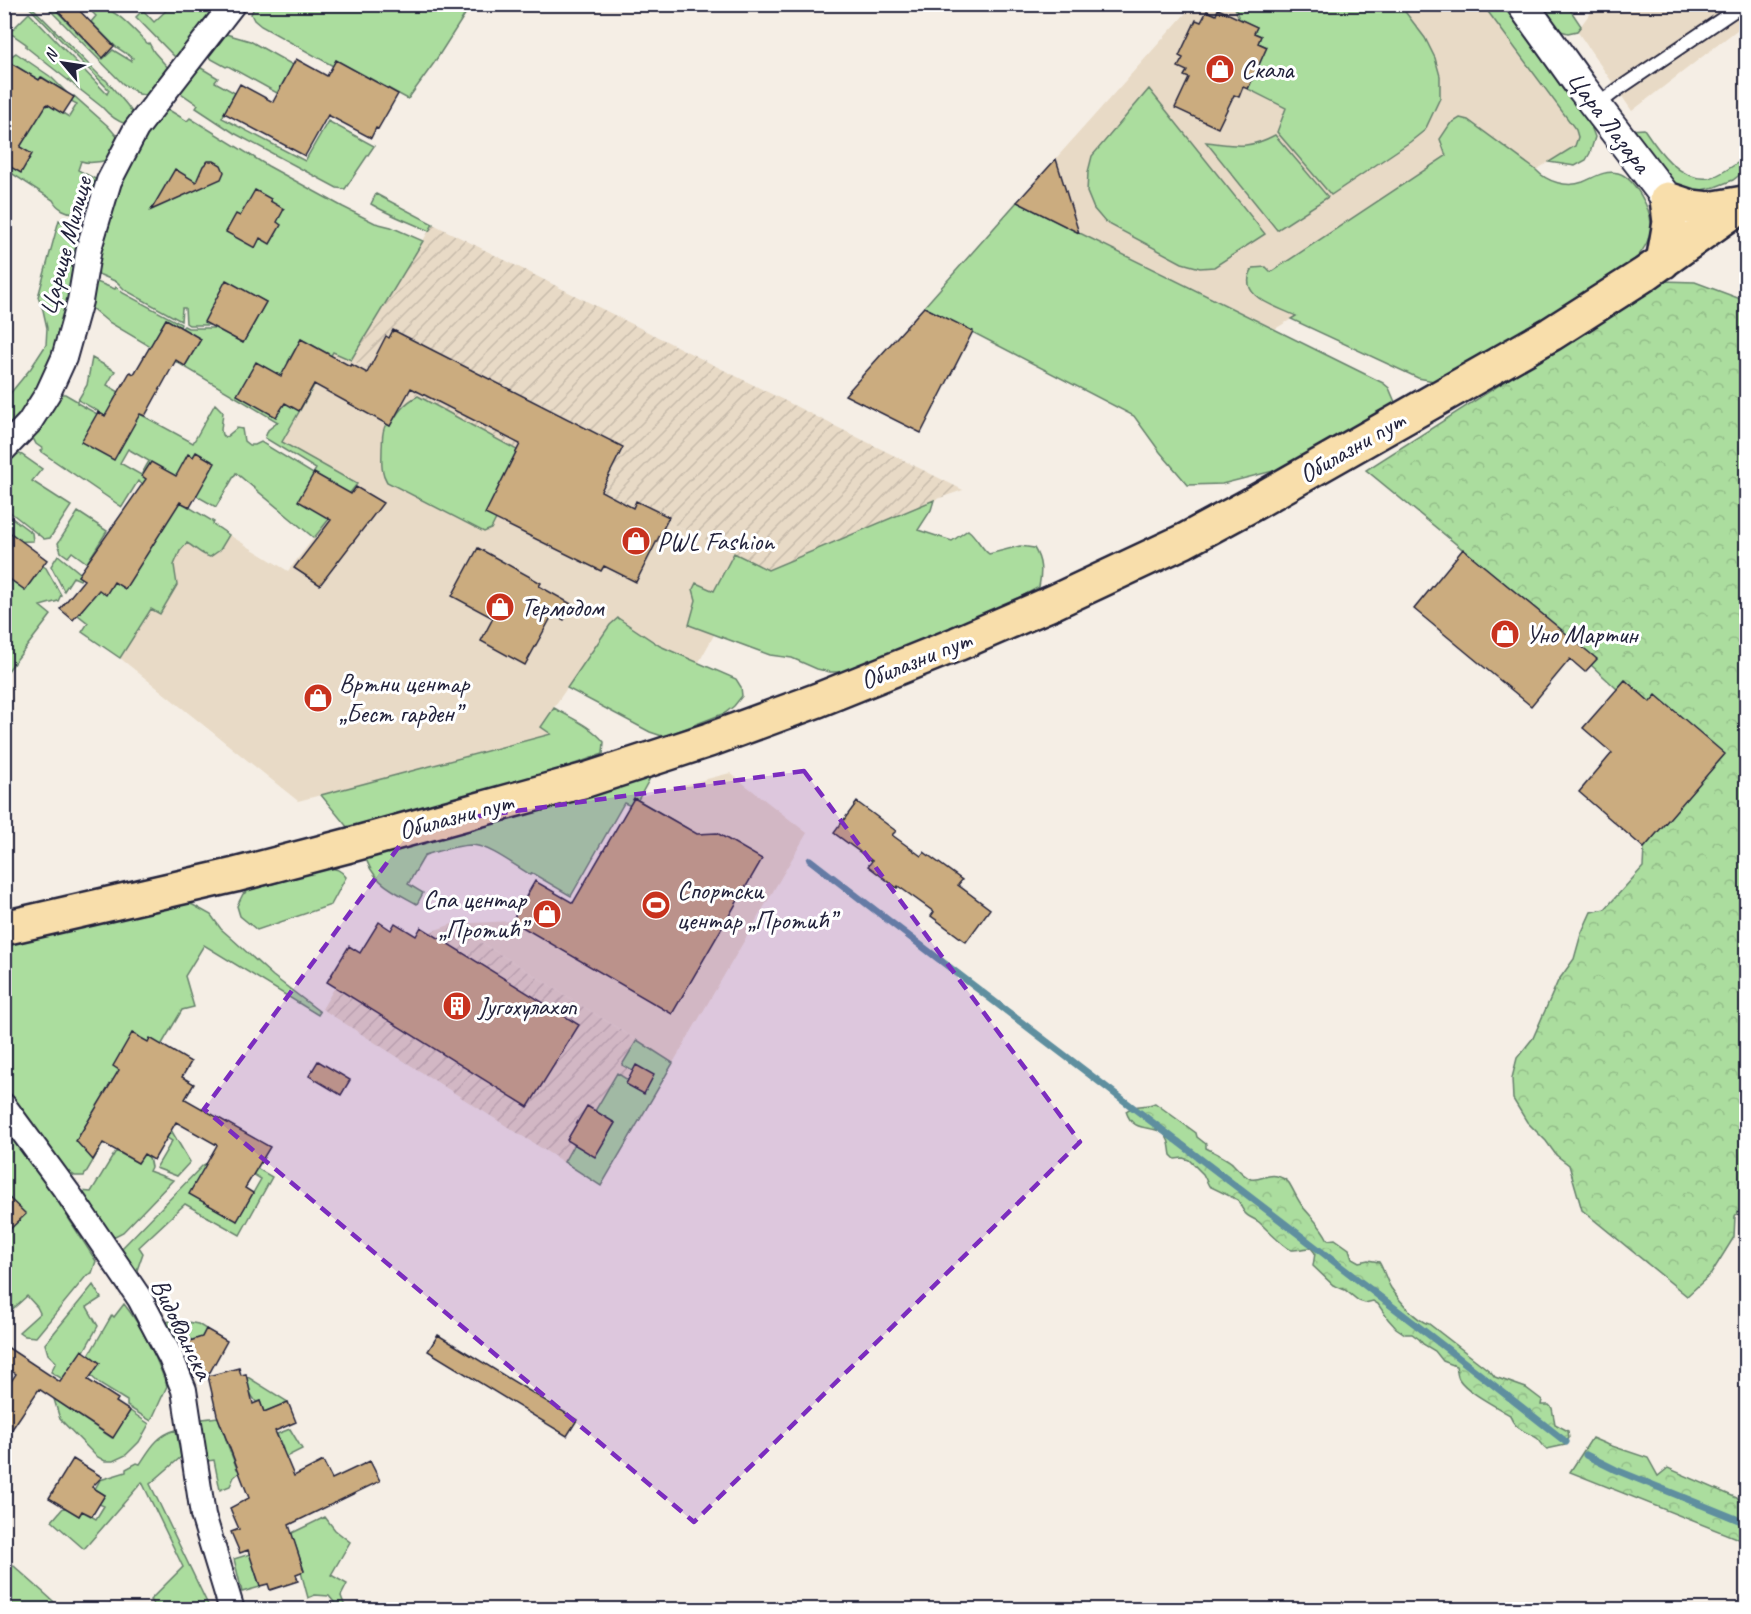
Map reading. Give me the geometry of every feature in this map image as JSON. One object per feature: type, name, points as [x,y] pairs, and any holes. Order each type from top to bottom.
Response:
[{"type":"main road","points":[[1663,262],[1670,222],[1667,199],[1690,207],[1709,209],[1746,203]]},
{"type":"main road","name":"Обилазни пут","points":[[4,928],[314,855],[585,780],[709,740],[887,672],[1044,606],[1184,541],[1247,507],[1551,334],[1663,262],[1746,203]]},
{"type":"street","name":"Царице Милице","points":[[4,449],[29,423],[48,393],[64,358],[80,301],[89,248],[109,181],[131,138],[165,90],[233,4]]},
{"type":"street","name":"Цара Лазара","points":[[1522,4],[1596,106],[1697,237]]},
{"type":"street","name":"Видовданска","points":[[4,1106],[68,1193],[140,1299],[171,1358],[184,1390],[203,1515],[232,1610]]},
{"type":"lane","points":[[1596,106],[1744,4]]},
{"type":"highlighted area","points":[[804,771],[1080,1142],[694,1522],[204,1109],[415,825]]},
{"type":"shaded area","points":[[1193,5],[1483,5],[1576,130],[1578,137],[1575,146],[1275,329],[1017,202]]},
{"type":"shaded area","points":[[1596,5],[1746,5],[1746,23],[1632,111],[1577,31]]},
{"type":"shaded area","points":[[433,224],[963,490],[768,570],[667,521],[668,517],[637,501],[633,508],[517,450],[351,360]]},
{"type":"shaded area","points":[[334,351],[509,445],[633,507],[636,501],[669,517],[667,521],[754,563],[694,671],[610,625],[541,726],[552,734],[298,801],[120,658],[151,609],[179,504],[288,571],[356,484],[282,443]]},
{"type":"shaded area","points":[[730,773],[807,833],[673,1063],[452,924],[512,921],[535,881],[573,903],[634,798]]},
{"type":"shaded area","points":[[379,923],[391,930],[395,923],[416,936],[421,927],[430,932],[452,924],[673,1063],[601,1186],[322,1009],[335,987],[327,982],[349,946],[360,953]]},
{"type":"green space","points":[[256,4],[471,5],[408,99],[336,60],[333,66],[261,26],[251,14]]},
{"type":"green space","points":[[27,5],[30,5],[106,80],[132,112],[133,119],[126,124],[110,115],[26,47],[26,44],[13,35],[7,35],[29,13],[107,94],[109,90]]},
{"type":"green space","points":[[45,5],[51,5],[103,59],[113,50],[131,61],[133,58],[116,47],[91,22],[96,16],[87,7],[99,6],[115,13],[149,43],[171,71],[149,96],[139,94],[123,84]]},
{"type":"green space","points":[[172,5],[224,5],[181,57],[174,56],[136,17],[143,10],[154,22]]},
{"type":"green space","points":[[1234,5],[1400,5],[1425,38],[1435,58],[1440,76],[1440,98],[1425,130],[1331,195],[1277,132],[1286,108],[1248,89],[1267,47],[1258,43],[1261,36],[1254,33],[1257,27],[1239,19]]},
{"type":"green space","points":[[1483,5],[1508,5],[1589,121],[1595,137],[1586,160],[1575,166],[1549,162],[1575,146],[1578,137],[1576,130]]},
{"type":"green space","points":[[1540,5],[1567,5],[1581,26],[1577,31],[1568,33],[1561,31]]},
{"type":"green space","points":[[226,34],[250,41],[293,65],[277,93],[206,56],[217,39]]},
{"type":"green space","points":[[16,53],[51,77],[67,93],[42,77],[39,80],[5,60]]},
{"type":"green space","points":[[196,65],[218,78],[215,82],[235,93],[222,118],[305,161],[328,121],[374,146],[345,189],[337,188],[234,133],[196,108],[198,105],[178,91]]},
{"type":"green space","points":[[1149,89],[1265,234],[1214,267],[1200,268],[1182,263],[1105,222],[1094,209],[1087,192],[1092,156]]},
{"type":"green space","points":[[31,94],[69,117],[77,104],[71,101],[74,96],[119,139],[114,153],[106,160],[92,163],[81,161],[78,170],[97,180],[90,204],[78,211],[63,210],[53,200],[5,169]]},
{"type":"green space","points":[[164,107],[187,121],[190,118],[268,166],[343,207],[375,223],[391,227],[423,241],[351,360],[333,352],[282,442],[357,484],[314,538],[236,473],[216,507],[183,488],[177,500],[214,522],[213,524],[229,535],[220,550],[210,557],[187,543],[180,551],[174,565],[177,585],[160,614],[151,609],[120,658],[82,632],[88,623],[78,615],[98,589],[114,582],[177,506],[138,481],[122,507],[40,451],[43,449],[36,444],[33,438],[55,399],[61,394],[65,394],[97,414],[98,411],[78,400],[87,385],[92,358],[115,371],[107,385],[119,392],[114,400],[193,443],[215,404],[223,412],[222,435],[226,437],[237,428],[242,429],[244,441],[249,445],[261,442],[313,474],[316,469],[265,438],[268,430],[278,422],[107,321],[89,306],[94,281],[115,289],[116,287],[181,324],[180,327],[166,319],[151,346],[185,366],[201,339],[182,328],[184,326],[215,328],[243,343],[266,302],[226,281],[211,325],[189,325],[186,323],[185,308],[182,308],[181,321],[125,290],[117,282],[96,273],[105,232],[119,189],[132,161]],"holes":[[[301,339],[327,353],[314,376],[288,362]],[[128,449],[149,461],[141,475],[120,463]]]},
{"type":"green space","points":[[1460,118],[1468,120],[1551,181],[1577,184],[1608,172],[1624,176],[1641,195],[1651,220],[1648,240],[1636,259],[1444,383],[1418,378],[1291,319],[1296,316],[1269,304],[1253,293],[1249,286],[1249,278],[1253,268],[1266,267],[1271,272],[1446,156],[1440,139],[1450,124]]},
{"type":"green space","points":[[1644,129],[1663,155],[1679,170],[1689,175],[1698,178],[1713,177],[1746,157],[1746,170],[1733,180],[1692,192],[1673,183],[1630,130]]},
{"type":"green space","points":[[1275,135],[1328,197],[1277,230],[1206,142],[1249,145]]},
{"type":"green space","points":[[376,194],[433,224],[429,231],[371,204]]},
{"type":"green space","points":[[1017,202],[1383,383],[1389,388],[1395,402],[1391,412],[1289,467],[1222,484],[1188,485],[1134,416],[924,307]]},
{"type":"green space","points":[[59,220],[75,232],[79,240],[68,304],[55,356],[37,396],[5,436],[4,401],[31,368],[46,345],[47,328],[38,297]]},
{"type":"green space","points":[[1663,281],[1695,282],[1746,301],[1746,1202],[1735,1216],[1734,1237],[1711,1274],[1687,1296],[1582,1210],[1569,1165],[1556,1155],[1527,1122],[1513,1099],[1512,1078],[1517,1058],[1533,1038],[1558,981],[1574,959],[1581,934],[1591,912],[1605,909],[1643,867],[1644,848],[1724,754],[1650,702],[1625,680],[1617,689],[1591,665],[1596,659],[1366,470]]},
{"type":"green space","points":[[418,396],[517,450],[491,529],[484,532],[387,482],[382,466],[384,427],[386,424],[390,426],[401,409]]},
{"type":"green space","points":[[14,452],[42,469],[32,481],[71,506],[50,538],[44,539],[5,508],[4,460]]},
{"type":"green space","points":[[934,500],[931,510],[918,530],[952,541],[968,530],[989,554],[1020,546],[1034,548],[1041,567],[1039,587],[1006,605],[845,672],[830,672],[792,658],[770,655],[689,625],[696,600],[693,589],[696,583],[714,591],[734,553],[768,570]]},
{"type":"green space","points":[[4,512],[32,533],[33,541],[5,542]]},
{"type":"green space","points":[[78,512],[107,531],[87,563],[72,552],[68,557],[61,552],[58,543]]},
{"type":"green space","points":[[58,555],[80,573],[78,576],[81,578],[80,580],[73,577],[64,591],[51,566]]},
{"type":"green space","points":[[43,566],[61,595],[58,601],[40,606],[51,615],[7,672],[4,671],[4,575],[25,590]]},
{"type":"green space","points":[[618,618],[660,646],[736,679],[741,687],[742,696],[725,713],[662,736],[650,732],[567,688],[610,625]]},
{"type":"green space","points":[[554,708],[599,736],[604,742],[603,754],[477,794],[348,828],[321,795],[551,734],[541,727]]},
{"type":"green space","points":[[654,771],[638,800],[688,829],[624,803],[571,896],[494,853],[479,846],[466,845],[425,855],[408,884],[423,893],[417,904],[377,878],[364,852]]},
{"type":"green space","points":[[327,868],[338,870],[346,877],[331,905],[257,930],[240,916],[237,906],[243,894],[248,891]]},
{"type":"green space","points":[[186,903],[211,915],[221,929],[273,976],[320,1012],[318,1015],[204,945],[185,976],[194,1007],[182,1010],[84,1176],[75,1176],[63,1169],[5,1086],[5,946]]},
{"type":"green space","points":[[637,1040],[673,1063],[601,1186],[564,1162],[574,1144],[595,1156],[615,1123],[595,1111],[617,1073],[628,1080],[626,1084],[644,1093],[633,1071],[622,1065]]},
{"type":"green space","points":[[1155,1103],[1196,1133],[1197,1137],[1206,1144],[1206,1148],[1231,1162],[1248,1178],[1274,1175],[1287,1181],[1328,1240],[1335,1239],[1349,1249],[1352,1258],[1359,1262],[1368,1260],[1379,1262],[1391,1288],[1413,1314],[1429,1324],[1495,1377],[1526,1388],[1542,1400],[1541,1405],[1549,1405],[1552,1408],[1555,1424],[1568,1431],[1569,1438],[1565,1445],[1545,1448],[1537,1438],[1517,1426],[1510,1415],[1463,1384],[1458,1378],[1456,1366],[1443,1361],[1435,1351],[1412,1334],[1405,1334],[1396,1328],[1378,1304],[1373,1301],[1365,1303],[1359,1301],[1345,1290],[1333,1285],[1313,1266],[1315,1253],[1311,1248],[1289,1249],[1247,1215],[1238,1200],[1209,1186],[1203,1174],[1189,1160],[1175,1159],[1171,1155],[1169,1142],[1164,1134],[1135,1124],[1126,1111]]},
{"type":"green space","points":[[171,1130],[190,1162],[177,1176],[156,1168],[172,1141],[167,1138]]},
{"type":"green space","points":[[15,1135],[96,1261],[92,1273],[87,1275],[36,1337],[25,1336],[19,1332],[40,1313],[27,1296],[5,1316],[5,1275],[12,1268],[5,1260],[4,1149],[7,1147],[4,1141],[9,1136]]},
{"type":"green space","points":[[221,1147],[272,1177],[240,1235],[185,1204],[139,1247],[143,1253],[136,1273],[120,1250],[203,1165],[207,1163],[237,1221],[261,1179],[222,1155]]},
{"type":"green space","points":[[116,1151],[138,1163],[144,1154],[149,1157],[151,1167],[149,1171],[173,1180],[123,1232],[111,1238],[79,1191],[91,1192]]},
{"type":"green space","points":[[93,1285],[101,1298],[87,1307],[98,1326],[64,1380],[51,1372],[56,1362],[48,1354],[45,1344]]},
{"type":"green space","points":[[124,1304],[138,1323],[167,1386],[151,1421],[127,1406],[127,1401],[91,1376],[100,1363],[89,1355],[112,1315],[114,1317]]},
{"type":"green space","points":[[177,1320],[198,1324],[206,1329],[200,1340],[199,1338],[192,1340],[176,1332],[180,1343],[183,1343],[185,1348],[173,1349],[159,1323]]},
{"type":"green space","points":[[246,1376],[288,1402],[264,1412],[260,1401],[256,1402],[246,1387]]},
{"type":"green space","points":[[54,1399],[112,1438],[130,1411],[149,1424],[139,1442],[126,1455],[113,1461],[105,1461],[96,1456],[60,1419]]},
{"type":"green space","points":[[218,1417],[227,1442],[270,1426],[227,1443],[240,1472],[234,1477],[230,1486],[220,1490],[214,1460],[201,1462],[195,1420]]},
{"type":"green space","points":[[290,1429],[302,1449],[282,1459],[283,1449],[277,1434]]},
{"type":"green space","points":[[176,1430],[181,1457],[150,1484],[210,1609],[202,1609],[197,1602],[186,1609],[157,1609],[150,1600],[183,1567],[142,1482],[84,1549],[52,1521],[64,1507],[79,1516],[82,1511],[96,1519],[104,1506],[99,1504],[105,1495],[95,1489],[100,1480],[126,1472],[126,1469],[137,1463],[140,1464],[159,1439]]},
{"type":"green space","points":[[1592,1438],[1648,1458],[1658,1476],[1668,1468],[1746,1502],[1746,1542],[1570,1472]]},
{"type":"green space","points":[[325,1517],[335,1530],[350,1542],[331,1575],[347,1584],[341,1596],[346,1609],[334,1609],[334,1602],[329,1596],[315,1595],[308,1598],[301,1572],[304,1571],[295,1544],[251,1558],[260,1587],[242,1592],[234,1559],[292,1541],[290,1534]]},
{"type":"green space","points":[[5,1558],[62,1609],[5,1609]]},
{"type":"building","points":[[51,4],[73,4],[114,46],[103,58]]},
{"type":"building","name":"Скала","points":[[1218,9],[1257,27],[1254,33],[1261,36],[1258,43],[1267,47],[1248,89],[1243,87],[1239,97],[1234,95],[1218,128],[1175,108],[1189,78],[1184,76],[1187,71],[1178,67],[1183,58],[1179,56],[1196,20],[1201,22],[1207,11],[1216,15]]},
{"type":"building","points":[[4,59],[39,80],[41,77],[74,97],[63,114],[47,104],[20,147],[32,154],[21,173],[9,166],[4,173]]},
{"type":"building","points":[[296,59],[327,76],[336,60],[398,94],[371,138],[328,115],[305,156],[224,113],[240,84],[273,102]]},
{"type":"building","points":[[1056,159],[1079,233],[1017,202]]},
{"type":"building","points":[[208,161],[221,165],[224,172],[221,179],[151,210],[175,169],[196,182],[203,166]]},
{"type":"building","points":[[255,190],[284,209],[277,222],[281,225],[270,244],[260,238],[255,248],[226,232],[236,214],[240,216]]},
{"type":"building","points":[[226,280],[266,302],[243,343],[204,322]]},
{"type":"building","points":[[924,307],[973,331],[921,433],[845,395]]},
{"type":"building","points":[[166,319],[201,339],[185,366],[176,360],[145,416],[140,414],[114,460],[81,442],[98,412],[105,416],[130,372],[134,374]]},
{"type":"building","points":[[393,330],[623,447],[601,491],[633,508],[636,501],[669,517],[636,582],[604,566],[601,571],[485,514],[520,444],[411,388],[390,426],[314,384],[299,411],[285,403],[276,417],[237,395],[256,362],[281,376],[301,339],[367,373],[386,336],[389,338]]},
{"type":"building","points":[[196,452],[215,463],[190,507],[180,502],[125,589],[114,582],[106,595],[99,590],[73,620],[60,609],[84,580],[78,576],[146,479],[142,476],[151,462],[176,476],[188,454],[193,457]]},
{"type":"building","points":[[314,473],[351,494],[356,487],[383,503],[320,585],[294,568],[331,520],[298,501]]},
{"type":"building","points":[[4,528],[47,560],[25,590],[4,575]]},
{"type":"building","name":"Термодом","points":[[478,548],[541,583],[539,586],[573,605],[564,620],[553,614],[525,665],[481,641],[493,618],[452,596]]},
{"type":"building","name":"Уно Мартин","points":[[1463,549],[1597,659],[1585,672],[1570,659],[1531,706],[1414,609]]},
{"type":"building","points":[[1625,680],[1650,702],[1656,695],[1725,754],[1644,848],[1579,792],[1612,753],[1583,728]]},
{"type":"building","name":"Спортски центар „Протић”","points":[[634,798],[697,834],[717,833],[762,859],[672,1014],[512,921],[535,881],[573,903]]},
{"type":"building","points":[[857,802],[896,831],[892,835],[921,856],[924,852],[962,880],[958,885],[990,909],[966,942],[931,916],[934,912],[868,866],[872,861],[834,833]]},
{"type":"building","name":"Југохулахоп","points":[[379,922],[391,930],[395,923],[416,936],[421,927],[579,1025],[528,1107],[327,982],[349,946],[360,953]]},
{"type":"building","points":[[132,1033],[148,1042],[150,1038],[191,1062],[182,1077],[194,1084],[185,1099],[270,1147],[245,1188],[253,1193],[237,1221],[189,1194],[217,1145],[176,1122],[154,1160],[144,1154],[138,1163],[103,1143],[93,1160],[76,1141],[119,1070],[113,1066]]},
{"type":"building","points":[[318,1061],[350,1080],[341,1095],[309,1076]]},
{"type":"building","points":[[636,1065],[654,1075],[644,1094],[626,1084]]},
{"type":"building","points":[[587,1106],[615,1123],[595,1157],[567,1140]]},
{"type":"building","points":[[4,1193],[26,1214],[4,1235]]},
{"type":"building","points":[[206,1329],[227,1341],[210,1372],[194,1377],[184,1343],[202,1337]]},
{"type":"building","points":[[438,1335],[577,1420],[567,1436],[428,1351]]},
{"type":"building","points":[[4,1345],[60,1382],[82,1350],[100,1363],[88,1380],[118,1399],[116,1402],[130,1411],[113,1438],[39,1389],[4,1441],[4,1392],[16,1374],[4,1366]]},
{"type":"building","points":[[239,1368],[241,1375],[246,1374],[253,1404],[260,1401],[264,1412],[288,1402],[296,1422],[275,1431],[294,1476],[323,1461],[332,1479],[370,1461],[380,1481],[289,1525],[304,1571],[296,1574],[298,1581],[270,1590],[268,1584],[260,1586],[248,1550],[240,1553],[231,1532],[239,1529],[230,1508],[249,1498],[217,1415],[208,1376]]},
{"type":"building","points":[[73,1459],[102,1477],[92,1487],[105,1495],[92,1516],[82,1511],[79,1516],[49,1498]]},
{"type":"waterway","points":[[810,860],[1566,1442]]},
{"type":"waterway","points":[[1586,1455],[1616,1470],[1746,1523]]},
{"type":"place","name":"Скала","points":[[1220,69]]},
{"type":"place","name":"PWL Fashion","points":[[636,541]]},
{"type":"place","name":"Термодом","points":[[500,607]]},
{"type":"place","name":"Уно Мартин","points":[[1505,634]]},
{"type":"place","name":"Вртни центар „Бест гарден”","points":[[318,698]]},
{"type":"place","name":"Спортски центар „Протић”","points":[[656,905]]},
{"type":"place","name":"Спа центар „Протић”","points":[[547,914]]},
{"type":"place","name":"Југохулахоп","points":[[457,1006]]}]
